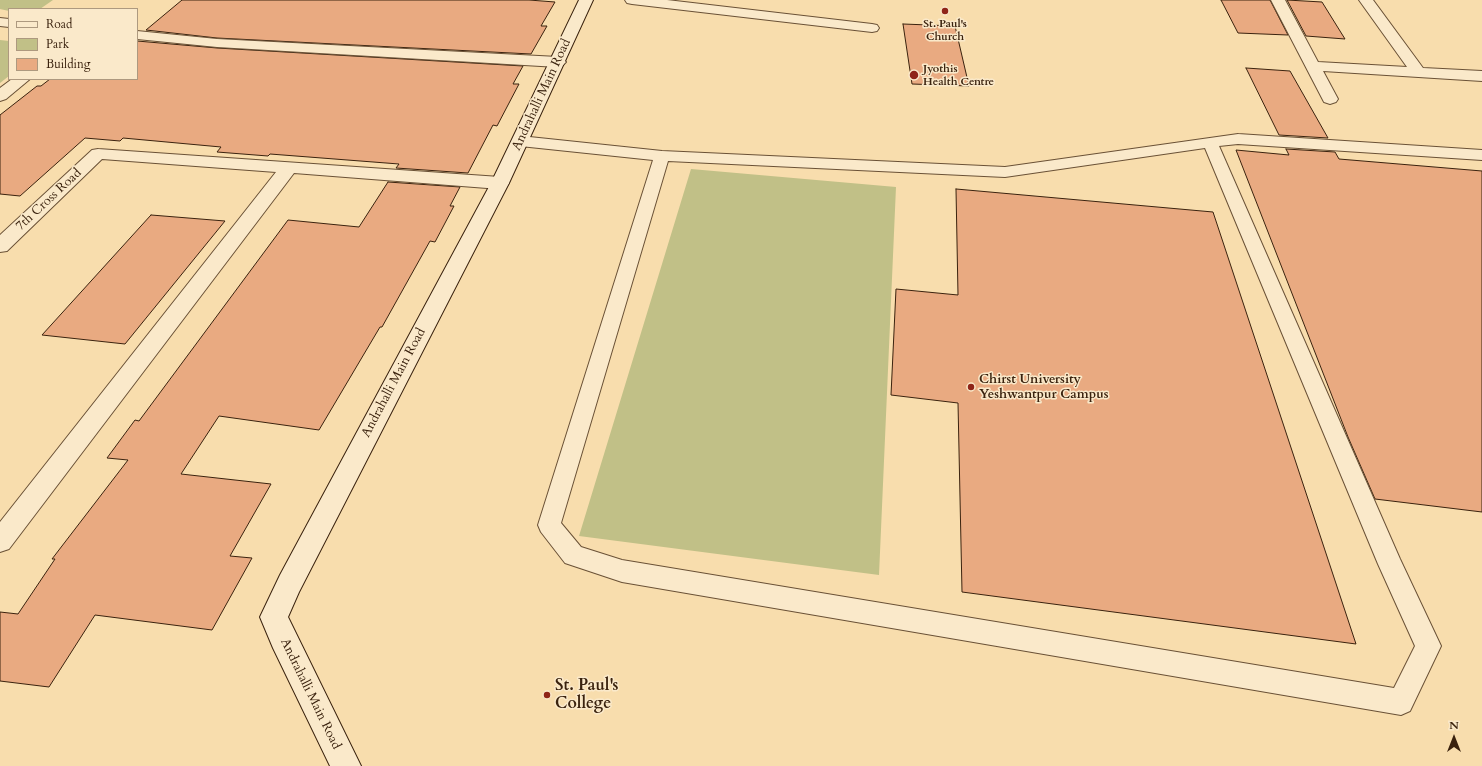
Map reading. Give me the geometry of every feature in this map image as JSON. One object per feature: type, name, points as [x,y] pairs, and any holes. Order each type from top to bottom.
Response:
[{"type":"street","name":"Andrahalli Main Road","points":[[346,766],[282,639],[274,617],[289,584],[500,183],[586,0]]},
{"type":"street","points":[[632,0],[872,28]]},
{"type":"street","points":[[1278,0],[1330,99]]},
{"type":"street","points":[[1366,0],[1419,73]]},
{"type":"street","points":[[138,35],[217,43],[558,62]]},
{"type":"street","points":[[1313,66],[1482,76]]},
{"type":"street","points":[[0,96],[21,80]]},
{"type":"street","name":"7th Cross Road","points":[[0,246],[98,154],[288,169]]},
{"type":"street","points":[[0,541],[288,169],[500,183]]},
{"type":"lane","points":[[520,140],[662,156],[1005,172],[1238,139],[1482,155]]},
{"type":"lane","points":[[662,156],[549,525],[573,555],[622,571],[1401,702],[1428,646],[1390,564],[1210,143]]},
{"type":"green space","points":[[0,0],[53,0],[41,8],[8,8],[8,11],[0,9]]},
{"type":"green space","points":[[0,40],[8,41],[8,77],[0,83]]},
{"type":"green space","points":[[691,169],[896,187],[879,575],[579,536]]},
{"type":"building","points":[[182,0],[529,0],[555,2],[541,26],[547,26],[531,54],[217,38],[146,30]]},
{"type":"building","points":[[1221,0],[1270,0],[1288,35],[1238,33]]},
{"type":"building","points":[[1287,0],[1322,2],[1345,39],[1306,36]]},
{"type":"building","points":[[903,24],[955,26],[969,86],[912,84]]},
{"type":"building","points":[[138,41],[217,48],[523,66],[513,84],[519,84],[497,126],[493,125],[468,173],[396,168],[399,164],[270,154],[268,156],[217,152],[221,147],[123,138],[120,141],[85,138],[20,196],[0,194],[0,115],[37,86],[41,86],[49,80],[138,80]]},
{"type":"building","points":[[1246,68],[1290,71],[1328,138],[1279,135]]},
{"type":"building","points":[[1286,149],[1335,152],[1339,159],[1482,171],[1482,512],[1375,499],[1348,437],[1236,150],[1289,155]]},
{"type":"building","points":[[388,182],[460,187],[450,206],[454,206],[435,242],[430,241],[382,327],[380,327],[319,430],[219,416],[181,474],[271,484],[230,556],[252,558],[212,630],[95,615],[49,687],[0,681],[0,612],[18,614],[55,559],[52,559],[128,460],[107,458],[135,420],[139,421],[288,220],[359,227]]},
{"type":"building","points":[[956,189],[1213,212],[1356,644],[962,592],[958,403],[891,395],[896,289],[958,295]]},
{"type":"building","points":[[151,215],[225,221],[125,344],[42,335]]},
{"type":"place","name":"St. Paul's Church","points":[[945,11]]},
{"type":"place","name":"Jyothis Health Centre","points":[[914,75]]},
{"type":"place","name":"Chirst University Yeshwantpur Campus","points":[[971,387]]},
{"type":"place","name":"St. Paul's College","points":[[547,695]]}]
